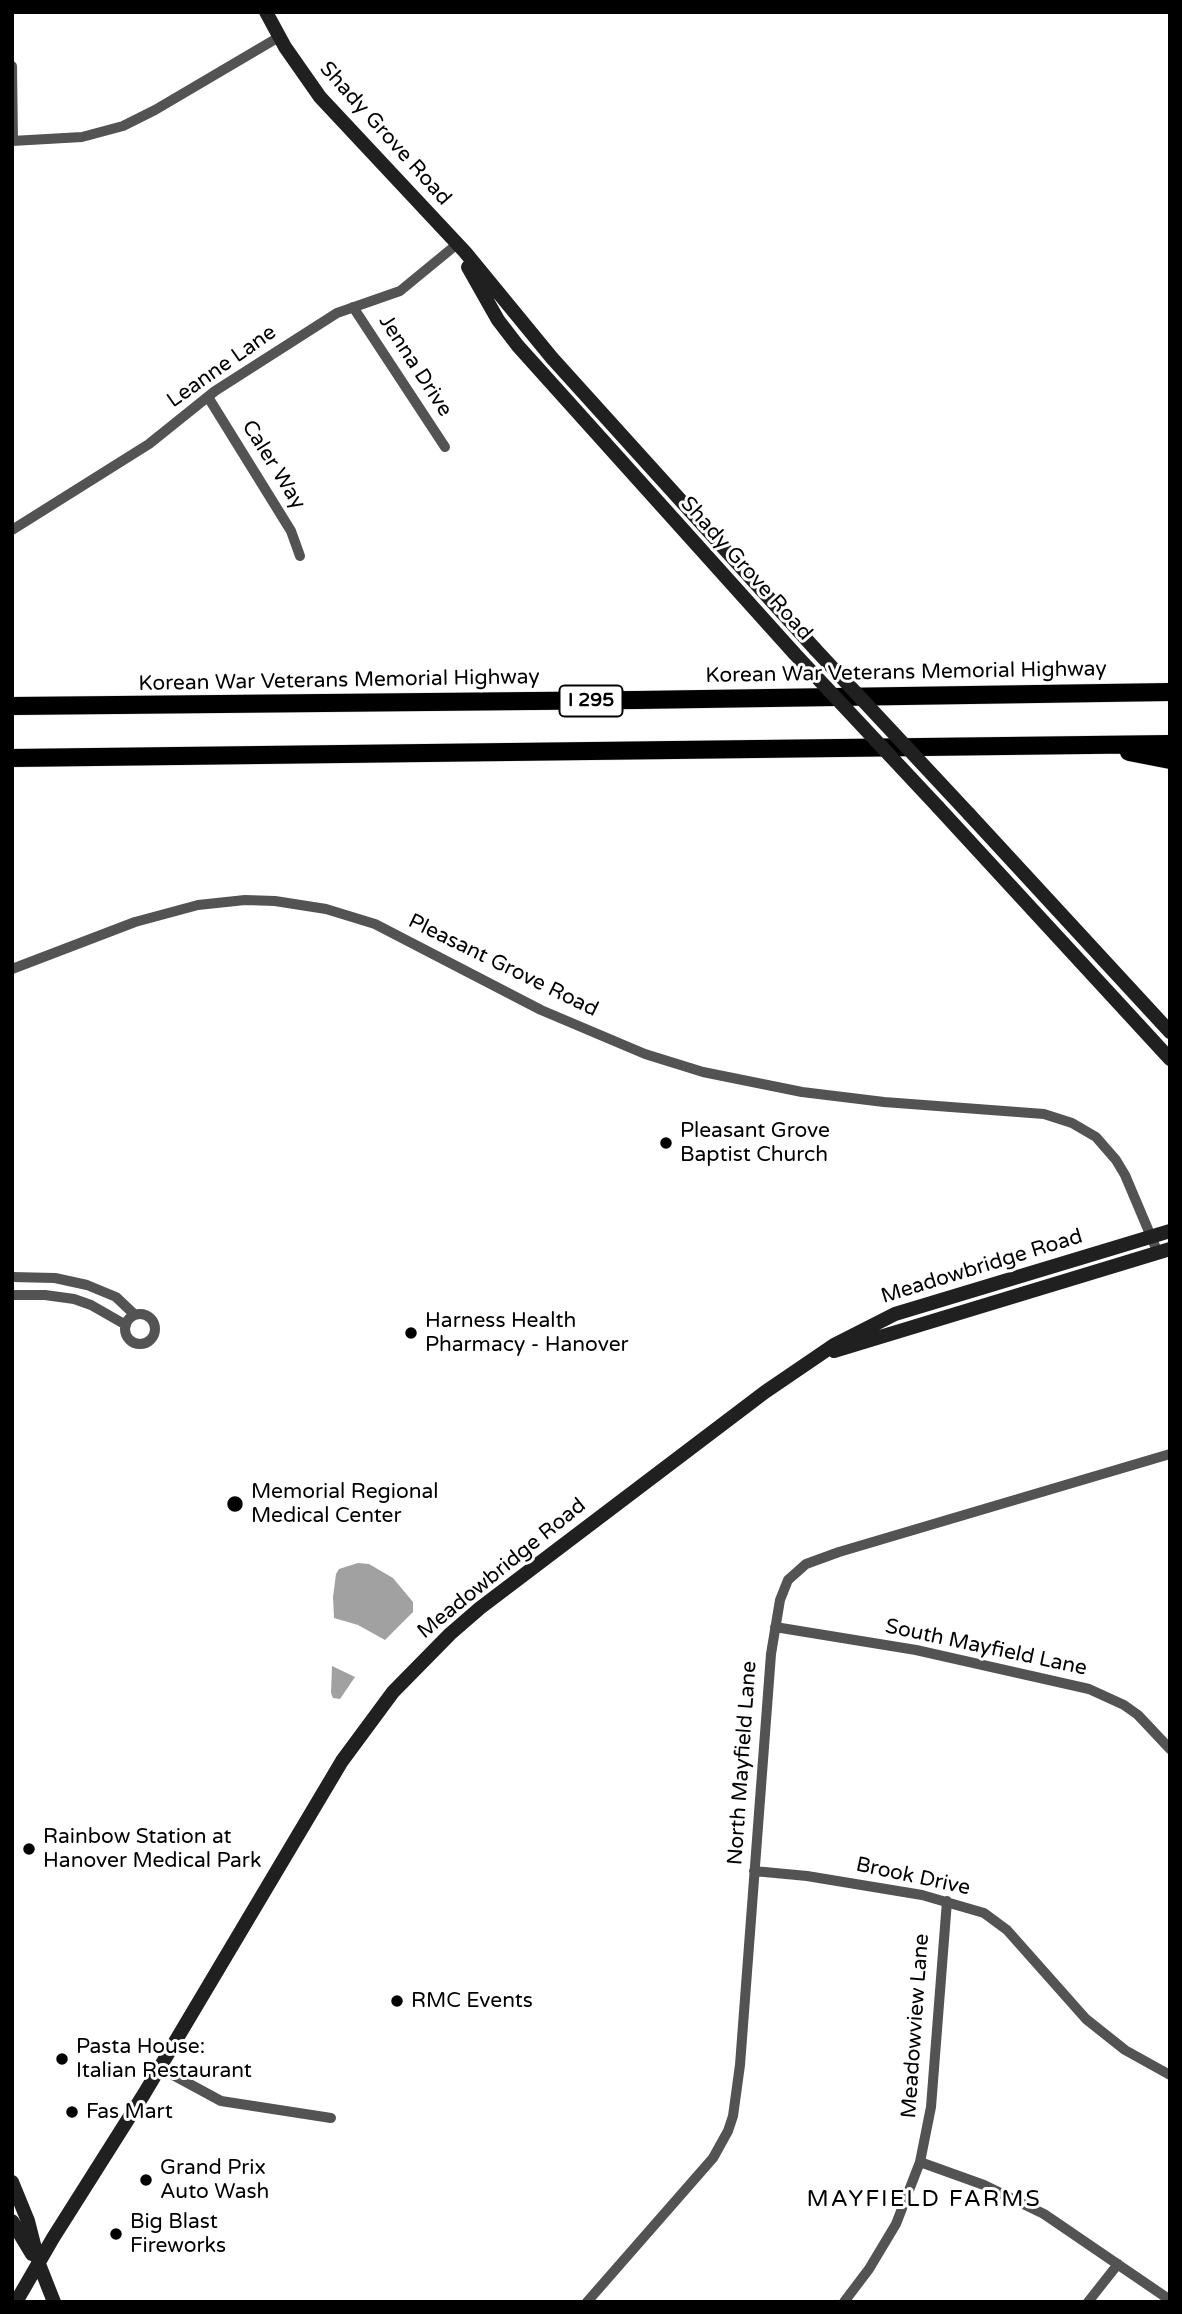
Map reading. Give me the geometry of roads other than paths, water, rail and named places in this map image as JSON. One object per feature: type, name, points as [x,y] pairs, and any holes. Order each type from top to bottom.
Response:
[{"type":"highway","name":"Korean War Veterans Memorial Highway","points":[[12,706],[636,701],[1170,692]]},
{"type":"highway","points":[[12,758],[1170,744]]},
{"type":"highway","points":[[1087,745],[1170,760]]},
{"type":"main road","name":"Shady Grove Road","points":[[265,12],[320,97],[509,302],[552,358],[815,649],[1170,1032]]},
{"type":"main road","name":"Shady Grove Road","points":[[456,245],[498,320],[518,346],[794,653],[1170,1059]]},
{"type":"main road","points":[[676,522],[691,510]]},
{"type":"main road","name":"Meadowbridge Road","points":[[16,2302],[160,2068],[342,1761],[410,1673],[450,1634],[480,1608],[765,1392],[813,1358],[862,1329],[895,1314],[1170,1231]]},
{"type":"main road","name":"Meadowbridge Road","points":[[813,1358],[1164,1251]]},
{"type":"main road","points":[[12,2182],[28,2221],[38,2264]]},
{"type":"main road","points":[[12,2221],[38,2264],[54,2302]]},
{"type":"street","points":[[12,66],[13,141],[82,137],[123,125],[155,110],[279,37]]},
{"type":"street","name":"Leanne Lane","points":[[12,530],[149,444],[208,397],[337,313],[400,291],[456,245]]},
{"type":"street","name":"Jenna Drive","points":[[353,307],[445,447]]},
{"type":"street","name":"Caler Way","points":[[208,397],[290,531],[300,556]]},
{"type":"street","name":"Pleasant Grove Road","points":[[12,969],[135,922],[198,905],[265,901],[326,909],[382,928],[541,1010],[645,1054],[703,1072],[802,1092],[884,1102],[1044,1114],[1072,1122],[1096,1138],[1116,1160],[1152,1237],[1164,1251]]},
{"type":"street","points":[[12,1277],[33,1275],[55,1278],[87,1285],[116,1297],[135,1315],[145,1315],[153,1321],[156,1331],[152,1340],[143,1345],[133,1343],[126,1335],[126,1325],[135,1315]]},
{"type":"street","points":[[12,1295],[45,1295],[74,1299],[91,1305],[126,1325]]},
{"type":"street","name":"North Mayfield Lane","points":[[587,2302],[713,2158],[728,2131],[735,2106],[771,1654],[783,1587],[793,1574],[806,1564],[1170,1454]]},
{"type":"street","name":"South Mayfield Lane","points":[[775,1627],[916,1650],[1089,1689],[1124,1705],[1138,1715],[1170,1749]]},
{"type":"street","name":"Brook Drive","points":[[754,1871],[807,1876],[947,1901],[996,1920],[1086,2020],[1125,2050],[1170,2075]]},
{"type":"street","name":"Meadowview Lane","points":[[844,2302],[869,2269],[896,2224],[920,2162],[931,2107],[936,2060],[947,1901]]},
{"type":"street","points":[[160,2068],[221,2101],[331,2118]]},
{"type":"street","points":[[920,2162],[1015,2198],[1044,2214],[1170,2300]]},
{"type":"street","points":[[1088,2302],[1118,2264]]},
{"type":"place","name":"Pleasant Grove Baptist Church","points":[[666,1143]]},
{"type":"place","name":"Harness Health Pharmacy - Hanover","points":[[411,1333]]},
{"type":"place","name":"Memorial Regional Medical Center","points":[[235,1504]]},
{"type":"place","name":"Rainbow Station at Hanover Medical Park","points":[[29,1849]]},
{"type":"place","name":"RMC Events","points":[[397,2001]]},
{"type":"place","name":"Pasta House: Italian Restaurant","points":[[62,2059]]},
{"type":"place","name":"Fas Mart","points":[[72,2112]]},
{"type":"place","name":"Grand Prix Auto Wash","points":[[146,2180]]},
{"type":"place","name":"Big Blast Fireworks","points":[[116,2234]]},
{"type":"district","name":"MAYFIELD FARMS","points":[[924,2200]]}]
